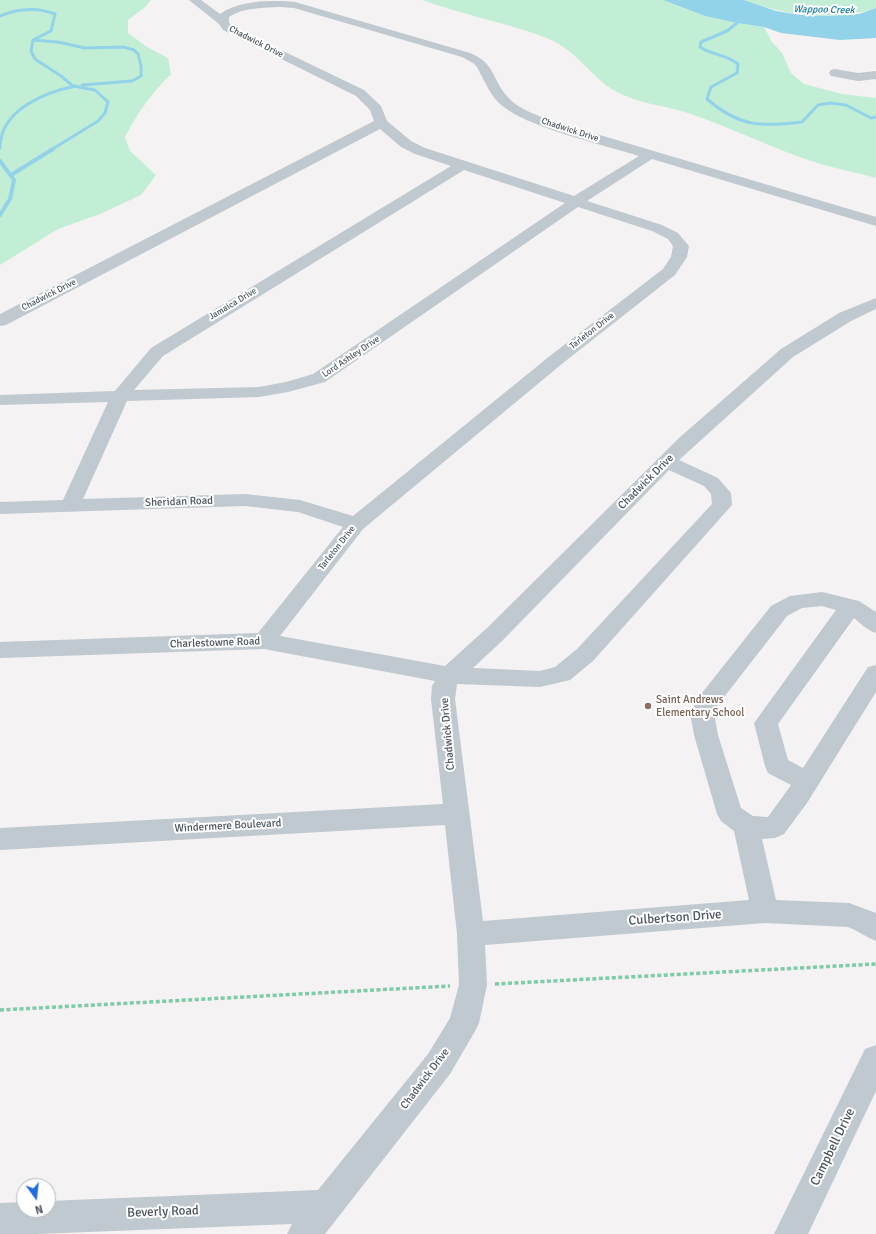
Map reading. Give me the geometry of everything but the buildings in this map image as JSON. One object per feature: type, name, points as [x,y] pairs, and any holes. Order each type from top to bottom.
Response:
[{"type":"street","points":[[194,0],[223,22]]},
{"type":"street","points":[[248,6],[262,0]]},
{"type":"street","name":"Chadwick Drive","points":[[0,321],[381,124],[376,109],[360,93],[227,28],[223,22],[224,16],[231,10],[248,6],[280,4],[312,8],[466,55],[477,60],[482,66],[502,99],[518,111],[551,125],[876,222]]},
{"type":"street","points":[[835,73],[858,77],[876,75]]},
{"type":"street","name":"Tarleton Drive","points":[[264,641],[356,524],[557,359],[669,272],[679,258],[681,246],[673,236],[657,228],[462,165],[406,144],[381,124]]},
{"type":"street","name":"Lord Ashley Drive","points":[[0,400],[259,392],[288,387],[319,378],[577,201],[649,155]]},
{"type":"street","name":"Jamaica Drive","points":[[70,505],[120,396],[157,352],[462,165]]},
{"type":"street","name":"Chadwick Drive","points":[[304,1234],[439,1064],[464,1023],[473,985],[471,934],[443,699],[444,686],[450,675],[495,634],[686,442],[787,353],[845,317],[876,304]]},
{"type":"street","name":"Charlestowne Road","points":[[0,650],[264,641],[450,675],[540,679],[562,674],[585,655],[722,505],[721,493],[712,482],[666,462]]},
{"type":"street","name":"Sheridan Road","points":[[0,508],[245,500],[300,506],[356,524]]},
{"type":"street","points":[[876,625],[873,621],[851,606],[822,599],[798,601],[779,611],[710,699],[702,713],[706,736],[730,814],[738,822],[746,826],[763,829],[775,827],[807,782],[876,673]]},
{"type":"street","points":[[807,782],[777,766],[766,723],[851,606]]},
{"type":"street","name":"Windermere Boulevard","points":[[0,838],[456,814]]},
{"type":"street","points":[[746,826],[765,911]]},
{"type":"street","name":"Culbertson Drive","points":[[471,934],[765,911],[849,915],[867,922],[876,929]]},
{"type":"street","name":"Campbell Drive","points":[[791,1234],[876,1060]]},
{"type":"street","name":"Beverly Road","points":[[0,1219],[325,1206]]},
{"type":"path","points":[[0,1010],[876,964]]},
{"type":"green space","points":[[0,0],[151,0],[145,7],[128,20],[128,33],[147,47],[168,58],[171,74],[145,104],[125,137],[130,151],[156,175],[141,195],[100,214],[58,229],[0,265]]},
{"type":"green space","points":[[422,0],[663,0],[705,16],[764,27],[772,42],[782,53],[791,73],[804,84],[842,94],[876,98],[876,178],[811,161],[688,113],[633,99],[606,85],[567,50],[549,39],[518,28]]},
{"type":"green space","points":[[744,0],[876,0],[876,8],[843,15],[826,16],[776,10]]},
{"type":"water","points":[[663,0],[744,0],[776,11],[800,15],[828,16],[859,14],[876,8],[876,38],[840,40],[781,33],[764,27],[705,16]]},
{"type":"waterway","points":[[0,16],[20,10],[41,10],[55,14],[51,31],[33,40]]},
{"type":"waterway","points":[[737,23],[727,31],[701,42],[700,47],[738,64],[737,73],[711,87],[707,99],[719,108],[740,120],[762,124],[787,124],[802,122],[818,105],[830,103],[846,105],[871,118],[876,117]]},
{"type":"waterway","points":[[33,40],[58,42],[85,48],[123,47],[134,50],[138,54],[141,66],[141,76],[132,81],[82,85]]},
{"type":"waterway","points":[[33,40],[31,51],[35,59],[75,86]]},
{"type":"waterway","points":[[0,148],[2,135],[8,123],[16,113],[38,98],[75,86]]},
{"type":"waterway","points":[[51,150],[98,121],[105,113],[108,102],[95,90],[75,86]]},
{"type":"waterway","points":[[11,175],[53,149]]},
{"type":"waterway","points":[[0,161],[14,180],[10,199],[0,215]]},
{"type":"place","name":"Saint Andrews Elementary School","points":[[648,706]]},
{"type":"water label","name":"Wappoo Creek","points":[[824,10]]}]
